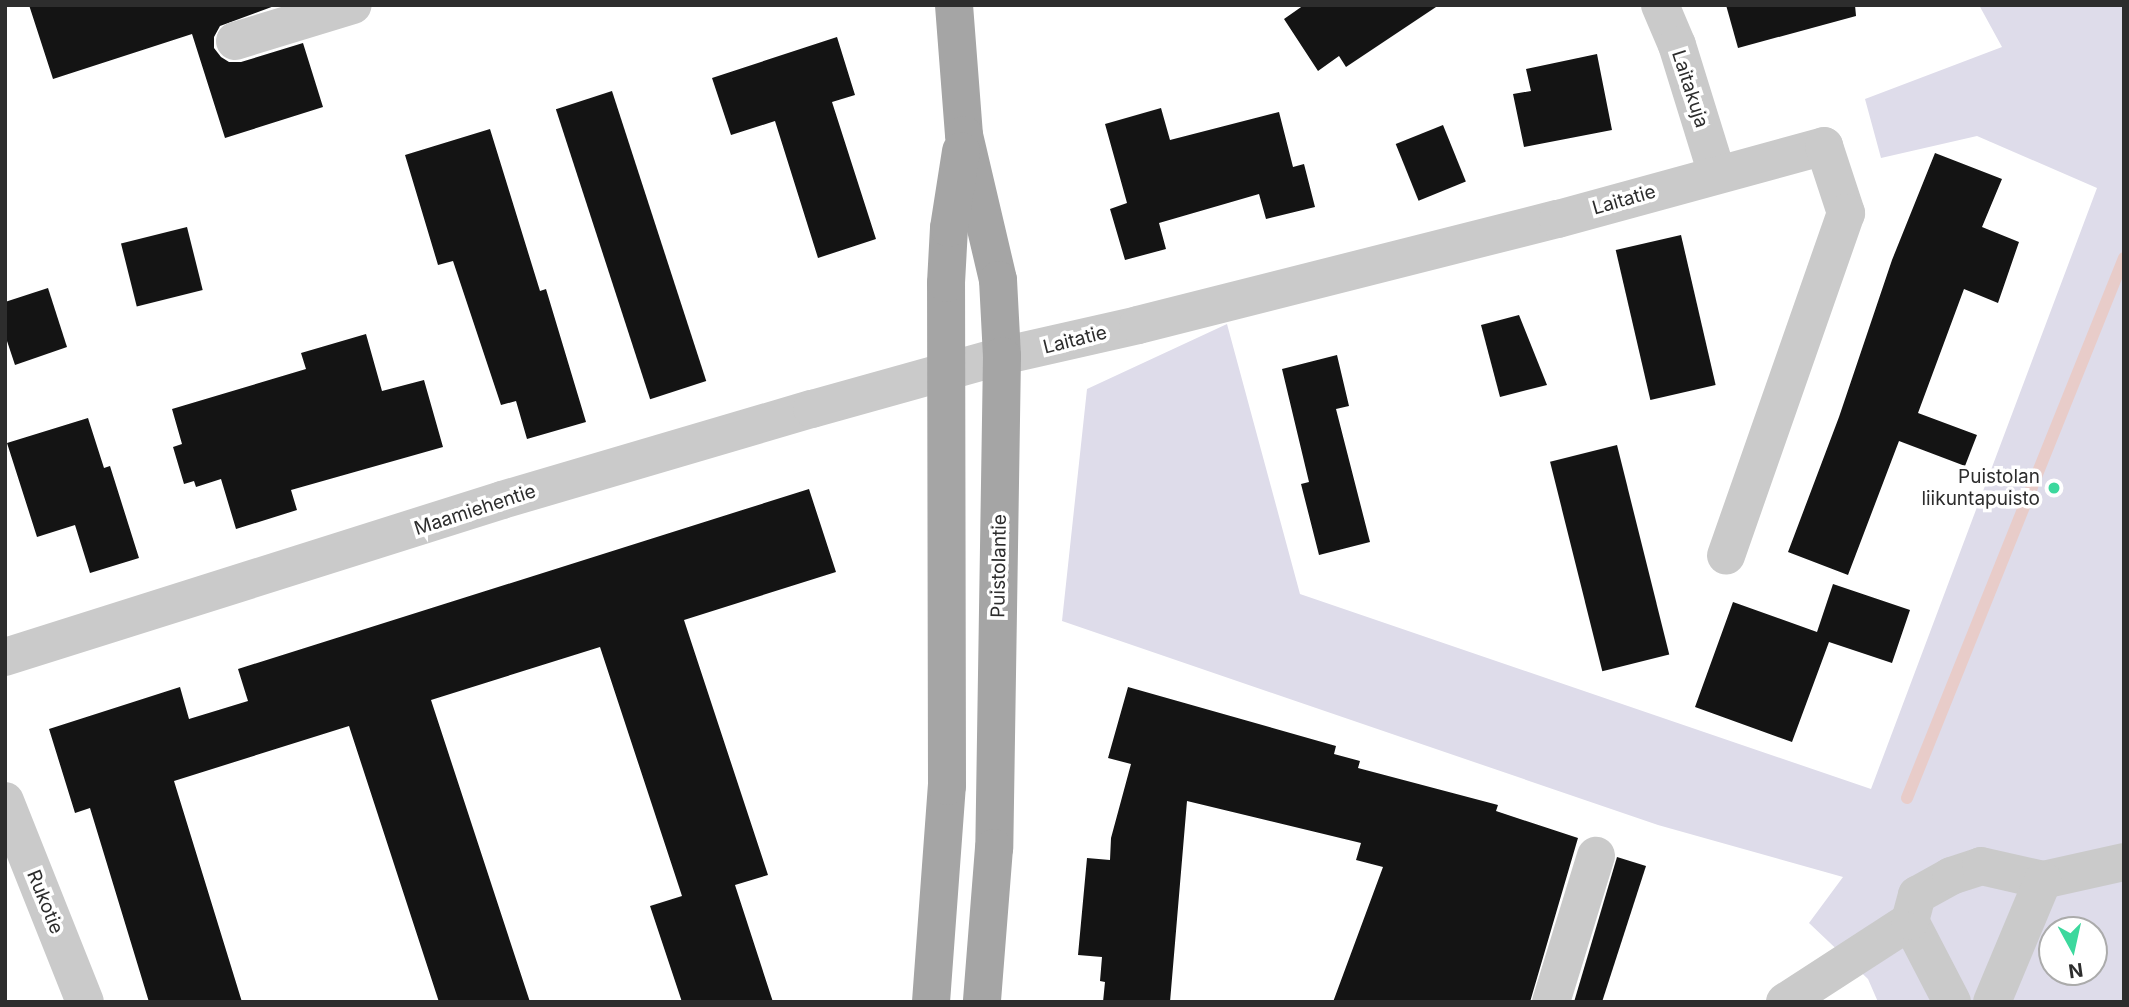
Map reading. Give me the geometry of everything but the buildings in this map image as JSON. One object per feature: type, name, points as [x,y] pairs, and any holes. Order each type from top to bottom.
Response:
[{"type":"main road","name":"Puistolantie","points":[[954,5],[964,135],[998,280],[1002,356],[994,848],[982,1002]]},
{"type":"main road","name":"Puistolantie","points":[[931,1002],[947,786],[949,228],[964,135]]},
{"type":"street","points":[[235,41],[353,5]]},
{"type":"street","name":"Laitakuja","points":[[1660,5],[1677,45],[1717,174]]},
{"type":"street","name":"Laitatie","points":[[947,371],[1389,262],[1824,146],[1846,213],[1726,556]]},
{"type":"street","name":"Maamiehentie","points":[[5,657],[502,500],[947,371]]},
{"type":"street","name":"Rukotie","points":[[5,801],[85,1002]]},
{"type":"street","points":[[1551,1002],[1596,856]]},
{"type":"street","points":[[1785,1002],[1910,921],[1917,895],[1951,876],[1981,866],[2043,880],[2124,862]]},
{"type":"street","points":[[1992,1002],[2043,880]]},
{"type":"street","points":[[1910,921],[1952,1002]]},
{"type":"shaded area","points":[[1979,5],[2124,5],[2124,1002],[1878,1002],[1868,979],[1809,923],[1843,877],[1658,825],[1062,621],[1087,389],[1227,324],[1300,594],[1871,789],[2097,188],[1977,136],[1881,158],[1865,99],[2002,47]]},
{"type":"waterway","points":[[1907,798],[2124,258]]},
{"type":"place","name":"Puistolan liikuntapuisto","points":[[2054,488]]}]
